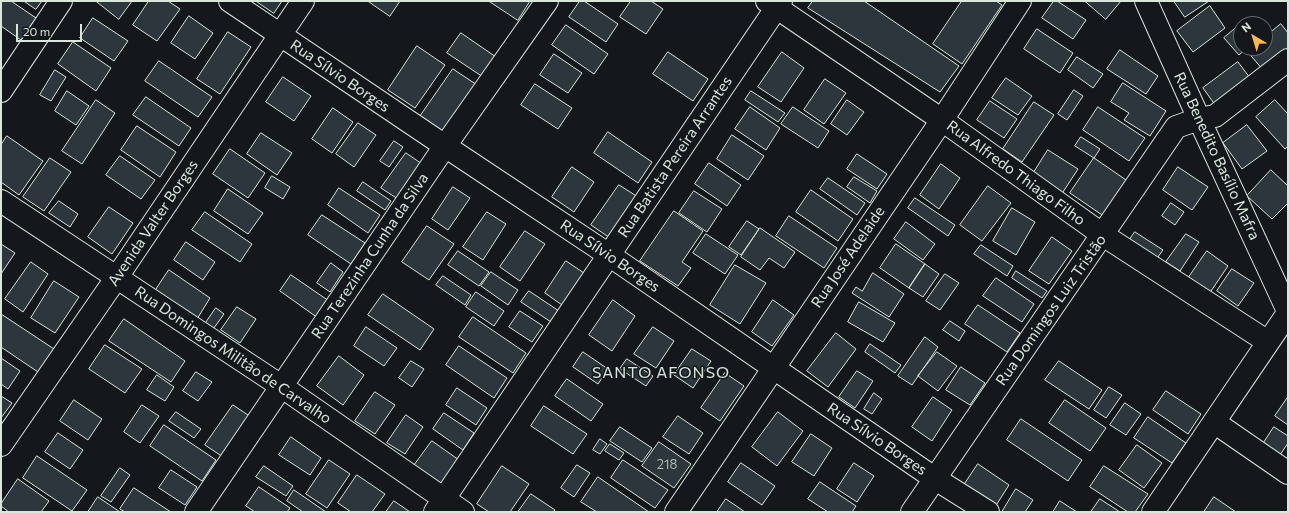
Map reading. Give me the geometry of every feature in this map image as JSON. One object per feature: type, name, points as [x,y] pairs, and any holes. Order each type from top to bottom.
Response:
[{"type":"street","points":[[1,91],[62,1]]},
{"type":"street","name":"Rua Sílvio Borges","points":[[230,1],[609,255],[934,478],[988,512]]},
{"type":"street","name":"Avenida Valter Borges","points":[[1,444],[117,277],[303,1]]},
{"type":"street","name":"Rua Terezinha Cunha da Silva","points":[[196,512],[445,146],[547,1]]},
{"type":"street","name":"Rua José Adelaide","points":[[676,512],[942,120],[1020,1]]},
{"type":"street","name":"Rua Benedito Basílio Mafra","points":[[1146,1],[1288,312]]},
{"type":"street","name":"Rua Alfredo Thiago Filho","points":[[775,3],[1103,235],[1268,342]]},
{"type":"street","name":"Rua Batista Pereira Arrantes","points":[[439,506],[609,255],[775,3]]},
{"type":"street","name":"Rua Domingos Luiz Tristão","points":[[912,512],[1176,127],[1199,119],[1215,116],[1288,60]]},
{"type":"street","name":"Rua Domingos Militão de Carvalho","points":[[1,201],[281,386],[439,506],[463,512]]},
{"type":"street","points":[[1153,512],[1288,312]]},
{"type":"street","points":[[1214,422],[1288,473]]},
{"type":"building","points":[[1,1],[11,1],[36,18],[21,40],[1,26]]},
{"type":"building","points":[[24,1],[42,1],[36,9]]},
{"type":"building","points":[[96,1],[132,1],[119,19]]},
{"type":"building","points":[[149,1],[168,1],[180,9],[157,41],[133,25]]},
{"type":"building","points":[[256,1],[282,1],[274,13]]},
{"type":"building","points":[[368,1],[400,1],[390,16]]},
{"type":"building","points":[[489,1],[530,1],[518,20]]},
{"type":"building","points":[[580,1],[584,1],[618,24],[606,42],[569,17]]},
{"type":"building","points":[[631,1],[651,1],[663,9],[646,34],[620,17]]},
{"type":"building","points":[[813,1],[864,1],[959,66],[940,92],[808,8]]},
{"type":"building","points":[[962,1],[996,1],[1002,5],[962,64],[933,44]]},
{"type":"building","points":[[1054,1],[1057,1],[1086,20],[1073,39],[1042,18]]},
{"type":"building","points":[[1085,1],[1121,1],[1106,19]]},
{"type":"building","points":[[1174,1],[1209,1],[1185,17]]},
{"type":"building","points":[[1210,6],[1225,28],[1193,52],[1177,31]]},
{"type":"building","points":[[189,16],[213,33],[195,59],[171,43]]},
{"type":"building","points":[[93,18],[128,41],[114,61],[80,38]]},
{"type":"building","points":[[1281,24],[1288,33],[1288,51],[1263,70],[1251,56],[1273,56],[1273,30]]},
{"type":"building","points":[[566,25],[608,54],[594,74],[552,45]]},
{"type":"building","points":[[1037,29],[1073,53],[1060,73],[1024,49]]},
{"type":"building","points":[[1233,30],[1233,48],[1224,38]]},
{"type":"building","points":[[228,32],[251,47],[220,94],[197,79]]},
{"type":"building","points":[[461,33],[496,57],[483,77],[447,53]]},
{"type":"building","points":[[73,42],[111,68],[96,91],[58,64]]},
{"type":"building","points":[[417,46],[445,65],[415,108],[388,90]]},
{"type":"building","points":[[1120,50],[1158,76],[1146,94],[1107,69]]},
{"type":"building","points":[[668,52],[708,79],[693,101],[653,74]]},
{"type":"building","points":[[782,52],[804,68],[781,102],[758,87]]},
{"type":"building","points":[[554,54],[582,73],[568,93],[540,75]]},
{"type":"building","points":[[1077,57],[1103,74],[1093,88],[1068,70]]},
{"type":"building","points":[[159,61],[212,97],[198,117],[145,81]]},
{"type":"building","points":[[1238,62],[1253,82],[1218,109],[1203,88]]},
{"type":"building","points":[[453,69],[477,85],[443,135],[419,118]]},
{"type":"building","points":[[55,70],[66,77],[51,101],[40,95]]},
{"type":"building","points":[[283,77],[311,96],[294,121],[266,102]]},
{"type":"building","points":[[1006,78],[1032,96],[1018,115],[992,98]]},
{"type":"building","points":[[825,79],[846,93],[824,124],[804,110]]},
{"type":"building","points":[[1123,83],[1166,111],[1150,136],[1124,120],[1129,113],[1111,102]]},
{"type":"building","points":[[535,84],[572,108],[558,129],[521,105]]},
{"type":"building","points":[[1074,90],[1083,96],[1067,120],[1058,114]]},
{"type":"building","points":[[67,91],[89,106],[76,125],[55,111]]},
{"type":"building","points":[[751,91],[785,113],[778,122],[745,100]]},
{"type":"building","points":[[146,97],[191,128],[179,146],[133,115]]},
{"type":"building","points":[[96,100],[115,113],[82,164],[62,151]]},
{"type":"building","points":[[847,100],[864,112],[847,135],[831,124]]},
{"type":"building","points":[[1275,100],[1288,114],[1288,146],[1285,149],[1256,117]]},
{"type":"building","points":[[990,101],[1017,119],[1004,138],[977,120]]},
{"type":"building","points":[[1034,102],[1054,115],[1022,162],[1003,149]]},
{"type":"building","points":[[750,107],[780,128],[766,150],[735,129]]},
{"type":"building","points":[[793,107],[829,131],[818,148],[781,124]]},
{"type":"building","points":[[1098,107],[1145,138],[1129,161],[1083,130]]},
{"type":"building","points":[[333,108],[353,122],[332,153],[312,139]]},
{"type":"building","points":[[358,123],[376,135],[354,167],[336,154]]},
{"type":"building","points":[[1247,125],[1267,151],[1242,169],[1223,143]]},
{"type":"building","points":[[137,126],[176,152],[160,177],[121,150]]},
{"type":"building","points":[[608,132],[652,162],[638,183],[594,153]]},
{"type":"building","points":[[261,133],[292,153],[277,175],[247,154]]},
{"type":"building","points":[[732,135],[764,156],[748,180],[717,159]]},
{"type":"building","points":[[7,136],[43,161],[19,195],[1,182],[1,145]]},
{"type":"building","points":[[1081,137],[1100,149],[1094,158],[1075,146]]},
{"type":"building","points":[[394,141],[403,147],[389,167],[380,161]]},
{"type":"building","points":[[230,149],[265,173],[248,198],[213,174]]},
{"type":"building","points":[[1048,150],[1078,169],[1061,195],[1031,177]]},
{"type":"building","points":[[406,153],[428,168],[404,203],[381,188]]},
{"type":"building","points":[[857,154],[887,174],[877,189],[847,169]]},
{"type":"building","points":[[120,156],[155,180],[141,199],[106,175]]},
{"type":"building","points":[[50,158],[71,172],[44,211],[23,197]]},
{"type":"building","points":[[1094,158],[1129,182],[1105,217],[1070,193]]},
{"type":"building","points":[[709,163],[741,185],[727,206],[695,184]]},
{"type":"building","points":[[941,164],[960,178],[939,209],[920,195]]},
{"type":"building","points":[[572,167],[594,182],[574,212],[552,197]]},
{"type":"building","points":[[1178,167],[1208,187],[1192,210],[1163,190]]},
{"type":"building","points":[[1271,170],[1288,186],[1288,203],[1272,219],[1247,196]]},
{"type":"building","points":[[272,176],[290,187],[283,199],[265,188]]},
{"type":"building","points":[[854,177],[877,191],[870,203],[847,187]]},
{"type":"building","points":[[828,178],[865,203],[857,215],[820,189]]},
{"type":"building","points":[[363,182],[391,201],[385,210],[357,191]]},
{"type":"building","points":[[619,185],[638,197],[610,238],[591,225]]},
{"type":"building","points":[[988,186],[1011,203],[982,241],[960,225]]},
{"type":"building","points":[[453,187],[470,198],[448,230],[432,219]]},
{"type":"building","points":[[339,188],[380,215],[368,233],[328,205]]},
{"type":"building","points":[[228,189],[263,213],[248,234],[214,211]]},
{"type":"building","points":[[811,190],[853,219],[838,241],[796,212]]},
{"type":"building","points":[[694,191],[722,209],[707,232],[679,213]]},
{"type":"building","points":[[915,198],[955,225],[948,236],[908,208]]},
{"type":"building","points":[[59,201],[78,214],[70,227],[49,213]]},
{"type":"building","points":[[1171,203],[1184,212],[1175,225],[1162,216]]},
{"type":"building","points":[[109,207],[133,223],[112,254],[88,237]]},
{"type":"building","points":[[1012,208],[1035,222],[1016,255],[993,241]]},
{"type":"building","points":[[674,211],[703,231],[682,262],[691,268],[678,286],[640,261]]},
{"type":"building","points":[[205,212],[252,244],[240,262],[192,230]]},
{"type":"building","points":[[487,212],[506,224],[483,260],[463,247]]},
{"type":"building","points":[[322,215],[365,243],[351,264],[308,235]]},
{"type":"building","points":[[789,216],[837,248],[824,268],[776,236]]},
{"type":"building","points":[[747,221],[759,229],[741,255],[729,247]]},
{"type":"building","points":[[906,222],[935,244],[923,260],[894,239]]},
{"type":"building","points":[[427,226],[454,244],[429,280],[402,262]]},
{"type":"building","points":[[760,228],[795,252],[784,268],[769,258],[760,270],[741,257]]},
{"type":"building","points":[[525,231],[545,244],[520,281],[500,267]]},
{"type":"building","points":[[1135,232],[1163,250],[1155,261],[1128,242]]},
{"type":"building","points":[[706,234],[738,255],[725,274],[693,253]]},
{"type":"building","points":[[1186,234],[1199,242],[1180,271],[1166,262]]},
{"type":"building","points":[[1052,237],[1072,251],[1049,284],[1029,271]]},
{"type":"building","points":[[186,242],[215,262],[203,280],[174,260]]},
{"type":"building","points":[[1,244],[15,253],[1,274]]},
{"type":"building","points":[[896,244],[925,264],[909,288],[880,268]]},
{"type":"building","points":[[981,245],[1013,266],[1007,276],[974,254]]},
{"type":"building","points":[[458,251],[489,272],[479,286],[448,265]]},
{"type":"building","points":[[1207,251],[1228,266],[1209,294],[1187,280]]},
{"type":"building","points":[[566,261],[584,273],[562,305],[545,293]]},
{"type":"building","points":[[31,262],[48,274],[23,312],[5,299]]},
{"type":"building","points":[[331,263],[343,272],[330,292],[317,283]]},
{"type":"building","points":[[925,264],[939,274],[923,297],[909,288]]},
{"type":"building","points":[[735,265],[766,283],[740,324],[710,305]]},
{"type":"building","points":[[1232,269],[1254,283],[1238,306],[1217,291]]},
{"type":"building","points":[[169,270],[210,298],[197,319],[155,291]]},
{"type":"building","points":[[1016,271],[1047,291],[1042,298],[1012,278]]},
{"type":"building","points":[[491,272],[518,290],[508,305],[481,286]]},
{"type":"building","points":[[873,273],[904,294],[889,317],[852,293],[856,287],[862,291]]},
{"type":"building","points":[[945,274],[959,283],[940,310],[926,301]]},
{"type":"building","points":[[291,275],[329,301],[318,318],[280,291]]},
{"type":"building","points":[[443,276],[471,295],[465,305],[436,285]]},
{"type":"building","points":[[996,278],[1034,304],[1022,322],[983,296]]},
{"type":"building","points":[[54,281],[79,297],[55,333],[31,318]]},
{"type":"building","points":[[529,291],[559,311],[551,322],[521,302]]},
{"type":"building","points":[[476,292],[504,311],[494,326],[466,307]]},
{"type":"building","points":[[383,294],[434,329],[420,350],[368,315]]},
{"type":"building","points":[[613,300],[635,316],[612,351],[589,335]]},
{"type":"building","points":[[773,300],[794,315],[772,346],[752,332]]},
{"type":"building","points":[[859,302],[895,323],[883,342],[848,322]]},
{"type":"building","points":[[978,305],[1020,333],[1007,352],[965,324]]},
{"type":"building","points":[[237,307],[256,319],[240,343],[221,330]]},
{"type":"building","points":[[216,308],[224,314],[211,332],[203,327]]},
{"type":"building","points":[[520,311],[543,326],[532,342],[509,327]]},
{"type":"building","points":[[1,314],[54,349],[38,372],[1,347]]},
{"type":"building","points":[[473,317],[526,353],[513,373],[459,337]]},
{"type":"building","points":[[124,319],[185,361],[171,382],[109,341]]},
{"type":"building","points":[[950,321],[965,331],[959,341],[943,330]]},
{"type":"building","points":[[366,327],[397,348],[384,366],[354,346]]},
{"type":"building","points":[[653,327],[674,341],[656,368],[634,354]]},
{"type":"building","points":[[836,333],[856,349],[828,387],[807,371]]},
{"type":"building","points":[[925,337],[938,347],[912,385],[898,376]]},
{"type":"building","points":[[870,344],[901,365],[895,373],[865,352]]},
{"type":"building","points":[[105,345],[142,369],[125,393],[89,369]]},
{"type":"building","points":[[459,346],[507,378],[494,398],[446,365]]},
{"type":"building","points":[[692,349],[711,361],[693,388],[674,375]]},
{"type":"building","points":[[583,352],[608,369],[598,384],[573,367]]},
{"type":"building","points":[[937,352],[957,366],[938,391],[918,376]]},
{"type":"building","points":[[339,356],[364,375],[343,405],[317,386]]},
{"type":"building","points":[[1,358],[20,371],[8,389],[1,384]]},
{"type":"building","points":[[627,359],[653,376],[646,386],[620,369]]},
{"type":"building","points":[[411,361],[424,369],[412,387],[399,378]]},
{"type":"building","points":[[1059,361],[1102,390],[1089,409],[1045,380]]},
{"type":"building","points":[[961,367],[985,383],[970,405],[946,390]]},
{"type":"building","points":[[857,371],[873,381],[855,408],[839,397]]},
{"type":"building","points":[[196,372],[212,382],[198,401],[183,391]]},
{"type":"building","points":[[725,373],[744,386],[720,421],[701,408]]},
{"type":"building","points":[[157,375],[174,387],[165,401],[147,390]]},
{"type":"building","points":[[567,379],[603,404],[591,421],[555,396]]},
{"type":"building","points":[[1109,387],[1122,395],[1106,418],[1094,410]]},
{"type":"building","points":[[457,388],[487,408],[476,425],[446,405]]},
{"type":"building","points":[[1166,391],[1201,414],[1188,434],[1153,410]]},
{"type":"building","points":[[375,392],[395,405],[375,434],[355,421]]},
{"type":"building","points":[[874,393],[882,399],[872,414],[864,409]]},
{"type":"building","points":[[1,396],[12,403],[1,418]]},
{"type":"building","points":[[933,397],[952,410],[932,441],[912,427]]},
{"type":"building","points":[[1288,397],[1288,425],[1275,416]]},
{"type":"building","points":[[74,400],[102,419],[88,440],[60,421]]},
{"type":"building","points":[[1065,400],[1106,428],[1090,451],[1049,423]]},
{"type":"building","points":[[1125,403],[1141,414],[1126,435],[1110,425]]},
{"type":"building","points":[[142,405],[159,416],[140,443],[124,432]]},
{"type":"building","points":[[233,405],[251,417],[223,457],[205,445]]},
{"type":"building","points":[[544,406],[587,434],[573,454],[531,426]]},
{"type":"building","points":[[176,412],[201,429],[194,438],[169,421]]},
{"type":"building","points":[[778,412],[803,431],[777,466],[752,447]]},
{"type":"building","points":[[444,413],[474,433],[463,450],[433,429]]},
{"type":"building","points":[[406,415],[423,427],[405,454],[387,443]]},
{"type":"building","points":[[678,416],[703,433],[689,454],[663,437]]},
{"type":"building","points":[[1148,417],[1186,443],[1172,463],[1134,438]]},
{"type":"building","points":[[1021,419],[1082,460],[1068,481],[1007,440]]},
{"type":"building","points":[[164,425],[216,460],[202,481],[150,446]]},
{"type":"building","points":[[620,427],[652,448],[642,462],[610,441]]},
{"type":"building","points":[[1274,427],[1288,436],[1288,443],[1280,455],[1263,444]]},
{"type":"building","points":[[58,433],[83,450],[70,469],[45,452]]},
{"type":"building","points":[[811,434],[832,448],[814,476],[792,462]]},
{"type":"building","points":[[291,437],[321,458],[310,475],[279,455]]},
{"type":"building","points":[[600,439],[607,444],[600,454],[593,450]]},
{"type":"building","points":[[432,441],[459,460],[440,486],[413,467]]},
{"type":"building","points":[[659,442],[691,464],[674,488],[642,466]]},
{"type":"building","points":[[610,444],[624,453],[619,460],[605,451]]},
{"type":"building","points":[[1137,445],[1162,463],[1144,488],[1119,470]]},
{"type":"building","points":[[37,456],[87,490],[72,511],[23,478]]},
{"type":"building","points":[[329,460],[350,474],[327,508],[306,494]]},
{"type":"building","points":[[623,460],[668,490],[655,508],[611,478]]},
{"type":"building","points":[[741,463],[775,486],[762,505],[728,482]]},
{"type":"building","points":[[854,463],[874,476],[857,502],[837,489]]},
{"type":"building","points":[[978,464],[1009,485],[995,507],[964,485]]},
{"type":"building","points":[[577,465],[590,473],[574,497],[561,488]]},
{"type":"building","points":[[264,466],[293,486],[286,496],[256,477]]},
{"type":"building","points":[[502,466],[529,484],[510,512],[489,512],[477,504]]},
{"type":"building","points":[[1104,466],[1148,494],[1135,512],[1128,512],[1090,487]]},
{"type":"building","points":[[120,468],[130,475],[111,502],[101,496]]},
{"type":"building","points":[[171,470],[197,487],[185,505],[159,488]]},
{"type":"building","points":[[357,475],[385,494],[372,512],[351,512],[338,503]]},
{"type":"building","points":[[598,477],[649,512],[597,512],[581,502]]},
{"type":"building","points":[[18,479],[49,501],[41,512],[9,512],[1,506]]},
{"type":"building","points":[[820,482],[856,506],[852,512],[828,512],[808,499]]},
{"type":"building","points":[[259,487],[290,508],[287,512],[255,512],[246,506]]},
{"type":"building","points":[[134,488],[171,512],[125,512],[120,509]]},
{"type":"building","points":[[1016,489],[1033,500],[1025,512],[1002,512]]},
{"type":"building","points":[[294,490],[326,512],[303,512],[287,501]]},
{"type":"building","points":[[531,494],[555,510],[553,512],[518,512]]},
{"type":"building","points":[[98,497],[120,512],[88,512]]},
{"type":"building","points":[[1214,497],[1236,512],[1204,512]]},
{"type":"building","points":[[726,499],[745,512],[717,512]]},
{"type":"building","points":[[1100,499],[1120,512],[1091,512]]},
{"type":"building","points":[[394,501],[410,512],[386,512]]},
{"type":"building","points":[[1060,501],[1077,512],[1053,512]]},
{"type":"district","name":"SANTO AFONSO","points":[[661,373]]}]
